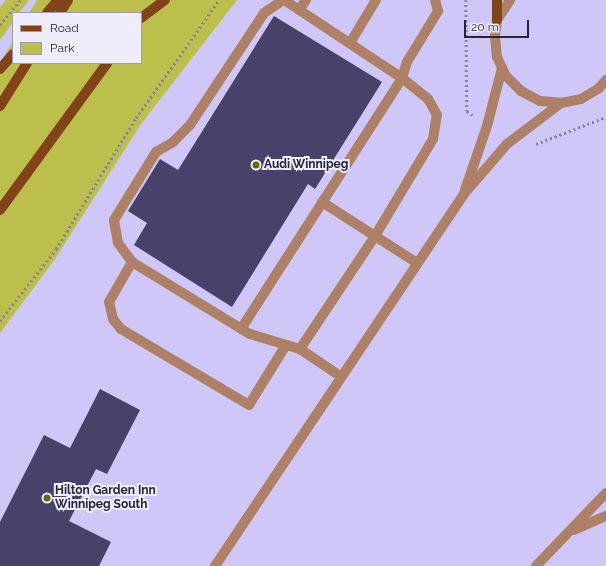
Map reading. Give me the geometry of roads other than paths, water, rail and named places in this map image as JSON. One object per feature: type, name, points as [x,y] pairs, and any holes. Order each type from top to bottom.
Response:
[{"type":"main road","points":[[48,12],[58,0]]},
{"type":"main road","points":[[61,12],[68,0]]},
{"type":"main road","points":[[142,16],[153,0]]},
{"type":"main road","points":[[142,17],[165,0]]},
{"type":"main road","points":[[497,0],[497,20]]},
{"type":"main road","points":[[0,69],[12,55]]},
{"type":"main road","points":[[0,106],[26,64]]},
{"type":"main road","points":[[0,210],[106,64]]},
{"type":"street","points":[[300,349],[375,236],[433,139],[436,115],[428,99],[402,78],[283,0],[264,13],[190,125],[173,142],[156,152],[114,220],[118,243],[132,262],[250,334],[300,349],[340,376]]},
{"type":"street","points":[[299,10],[306,0]]},
{"type":"street","points":[[350,44],[376,0]]},
{"type":"street","points":[[241,329],[402,78],[407,62],[438,11],[435,0]]},
{"type":"street","points":[[510,0],[497,20],[495,36],[497,56],[506,76],[521,91],[540,101],[561,103],[581,99],[599,88],[606,80]]},
{"type":"street","points":[[463,195],[487,126],[502,68]]},
{"type":"street","points":[[215,566],[340,376],[463,195],[507,144],[561,103]]},
{"type":"street","points":[[322,202],[417,263]]},
{"type":"street","points":[[132,262],[109,302],[113,319],[121,329],[249,405],[286,345]]},
{"type":"street","points":[[536,566],[606,493]]},
{"type":"street","points":[[570,532],[606,516]]},
{"type":"place","name":"Audi Winnipeg","points":[[256,165]]},
{"type":"place","name":"Hilton Garden Inn Winnipeg South","points":[[47,498]]}]
